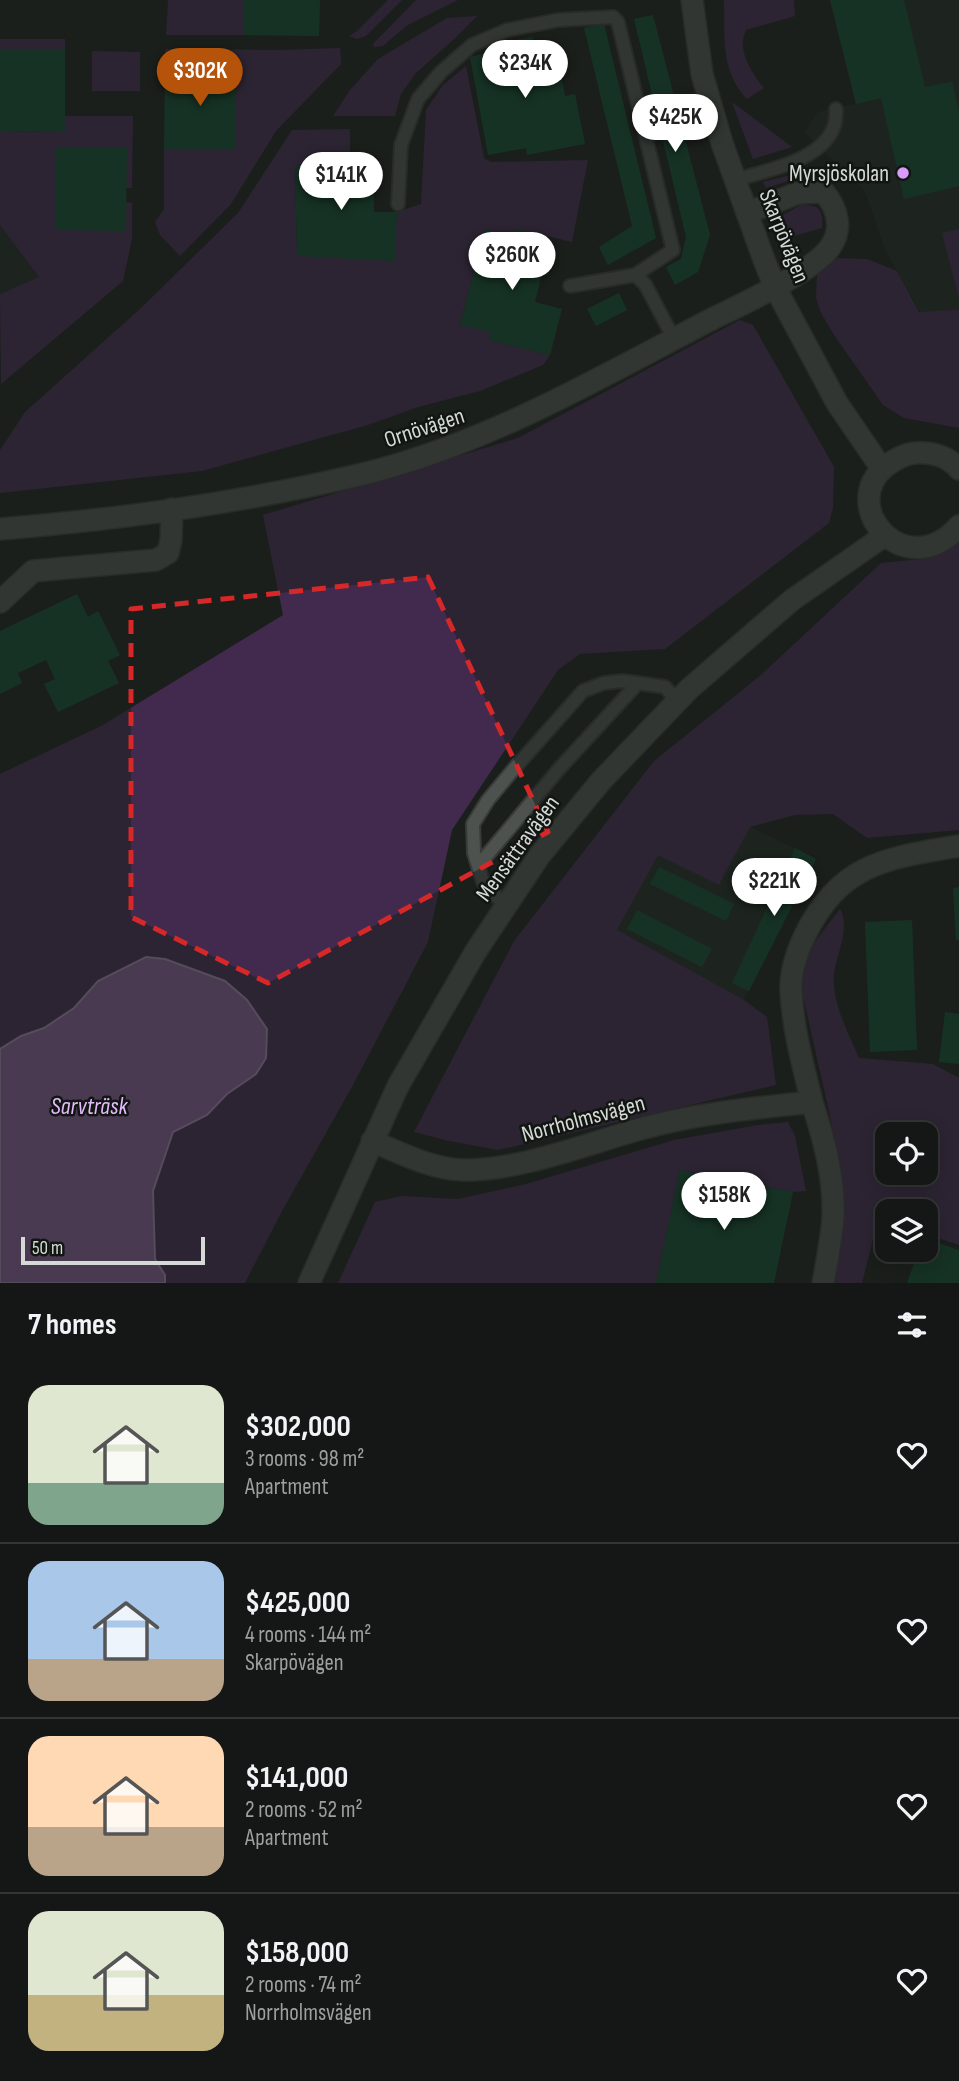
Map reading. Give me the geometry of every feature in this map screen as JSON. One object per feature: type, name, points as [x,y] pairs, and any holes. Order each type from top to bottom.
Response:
[{"type":"street","name":"Skarpövägen","points":[[692,0],[702,74],[735,180],[775,287],[837,403],[882,469]]},
{"type":"street","name":"Ornövägen","points":[[0,529],[105,519],[253,497],[369,472],[495,429],[575,392],[775,287],[824,256],[833,244],[838,230],[836,213],[824,192],[799,193],[747,213]]},
{"type":"street","points":[[959,469],[943,457],[923,453],[899,457],[875,476],[870,504],[874,521],[884,536],[905,546],[927,546],[942,541],[959,526]]},
{"type":"street","points":[[0,602],[33,571],[156,560],[168,553],[172,509]]},
{"type":"street","name":"Mensättravägen","points":[[309,1283],[398,1086],[476,951],[540,855],[592,792],[677,701],[792,600],[884,536]]},
{"type":"street","points":[[823,1283],[833,1219],[832,1184],[825,1145],[794,1026],[790,988],[795,956],[814,915],[831,893],[849,877],[893,858],[959,846]]},
{"type":"street","name":"Norrholmsvägen","points":[[372,1140],[427,1164],[461,1170],[497,1168],[677,1120],[726,1111],[812,1102]]},
{"type":"lane","points":[[398,204],[401,145],[418,99],[441,72],[472,45],[507,30],[558,20],[613,17],[618,22],[673,250],[635,275],[570,286]]},
{"type":"lane","points":[[735,180],[809,155],[824,144],[835,123],[836,109]]},
{"type":"lane","points":[[635,275],[645,284],[674,339]]},
{"type":"lane","points":[[506,907],[483,882],[474,853],[473,824],[488,800],[583,691],[604,683],[622,681],[665,687],[677,701]]},
{"type":"lane","points":[[478,866],[559,769],[638,683]]},
{"type":"highlighted area","points":[[428,577],[548,832],[268,983],[131,917],[131,609]]},
{"type":"shaded area","points":[[168,0],[244,0],[244,35],[166,35]]},
{"type":"shaded area","points":[[388,0],[402,0],[366,36],[357,39],[349,36],[357,31]]},
{"type":"shaded area","points":[[416,0],[458,0],[406,26],[383,46],[374,47],[373,44]]},
{"type":"shaded area","points":[[724,0],[794,0],[795,16],[746,30],[743,47],[746,60],[764,88],[747,99],[738,88],[728,65]]},
{"type":"shaded area","name":"Myrsjöskolan","points":[[830,0],[959,0],[959,381],[885,249],[865,191],[804,132],[818,112],[856,104]]},
{"type":"shaded area","points":[[477,16],[416,73],[401,94],[395,116],[333,116],[350,90],[378,59],[447,18]]},
{"type":"shaded area","points":[[0,39],[65,39],[65,49],[0,49]]},
{"type":"shaded area","points":[[340,48],[341,64],[276,131],[231,204],[180,256],[160,235],[155,222],[164,209],[164,149],[236,149],[236,67],[165,67],[165,49]]},
{"type":"shaded area","points":[[92,51],[140,52],[140,91],[92,91]]},
{"type":"shaded area","points":[[466,66],[484,158],[491,162],[588,160],[572,242],[517,229],[515,237],[485,230],[460,324],[491,332],[489,340],[550,355],[543,365],[480,391],[202,471],[0,493],[0,450],[25,412],[140,309],[238,213],[292,130],[350,129],[350,155],[318,156],[318,165],[295,166],[297,255],[394,261],[397,212],[421,204],[426,110],[443,85]]},
{"type":"shaded area","points":[[732,102],[792,147],[753,159]]},
{"type":"shaded area","points":[[65,116],[133,116],[132,188],[126,188],[126,148],[55,148],[55,230],[126,230],[126,202],[132,203],[132,239],[123,281],[1,384],[0,294],[39,277],[0,225],[0,131],[64,132]]},
{"type":"shaded area","points":[[815,169],[818,172],[766,188],[763,182]]},
{"type":"shaded area","points":[[801,205],[819,209],[822,228],[790,237],[779,217]]},
{"type":"shaded area","points":[[0,225],[39,277],[0,294]]},
{"type":"shaded area","points":[[959,229],[959,298],[942,233]]},
{"type":"shaded area","points":[[837,258],[867,259],[897,271],[919,312],[959,310],[959,428],[904,418],[883,405],[820,311],[816,297],[817,275]]},
{"type":"shaded area","points":[[740,320],[753,325],[834,467],[833,508],[829,523],[665,649],[580,654],[558,670],[452,830],[428,942],[245,1283],[165,1283],[165,1275],[155,1259],[153,1191],[173,1132],[207,1115],[227,1094],[257,1074],[225,981],[165,959],[146,957],[98,981],[74,1008],[44,1028],[21,1036],[0,1049],[0,774],[101,726],[283,615],[263,515],[518,438]]},
{"type":"shaded area","points":[[959,540],[959,830],[867,838],[833,814],[795,815],[750,827],[719,885],[658,855],[617,930],[744,1000],[767,1017],[776,1085],[498,1150],[414,1132],[514,941],[654,761],[761,675],[881,563],[931,558]]},
{"type":"shaded area","points":[[750,827],[816,859],[744,1000],[617,931],[658,854],[719,885]]},
{"type":"shaded area","points":[[840,909],[844,924],[834,985],[842,1017],[859,1058],[933,1064],[959,1078],[959,1245],[938,1238],[938,1199],[875,1199],[875,1231],[862,1283],[834,1283],[843,1221],[841,1179],[801,987],[810,948]]},
{"type":"shaded area","points":[[788,1122],[795,1136],[806,1191],[793,1192],[680,1170],[656,1283],[338,1283],[375,1202],[401,1196],[458,1199],[526,1184],[674,1140]]},
{"type":"water","name":"Sarvträsk","points":[[146,957],[165,959],[225,981],[247,1000],[267,1029],[266,1058],[256,1074],[227,1094],[207,1115],[173,1132],[153,1191],[155,1259],[165,1275],[165,1283],[0,1283],[0,1049],[21,1036],[44,1028],[74,1008],[98,981]]},
{"type":"building","points":[[244,0],[320,0],[319,36],[244,35]]},
{"type":"building","points":[[830,0],[904,0],[925,87],[952,82],[959,111],[959,186],[904,199],[881,98],[856,104]]},
{"type":"building","points":[[653,15],[710,235],[698,272],[675,285],[666,267],[681,259],[686,237],[634,19]]},
{"type":"building","points":[[604,24],[656,238],[608,265],[599,247],[632,226],[584,28]]},
{"type":"building","points":[[533,37],[535,49],[556,46],[565,96],[575,94],[585,144],[527,155],[526,148],[488,155],[470,57],[505,49],[503,42]]},
{"type":"building","points":[[0,49],[65,49],[65,132],[0,131]]},
{"type":"building","points":[[165,67],[236,67],[236,150],[164,149]]},
{"type":"building","points":[[55,148],[127,148],[126,231],[55,230]]},
{"type":"building","points":[[350,155],[351,164],[373,163],[374,212],[397,212],[395,261],[297,256],[295,166],[318,165],[318,156]]},
{"type":"building","points":[[485,229],[515,237],[517,229],[542,235],[539,248],[554,252],[548,275],[542,274],[535,302],[562,309],[550,355],[489,340],[491,332],[460,325]]},
{"type":"building","points":[[619,293],[627,310],[596,326],[587,309]]},
{"type":"building","points":[[77,594],[88,617],[98,611],[120,655],[108,661],[119,683],[58,712],[44,684],[55,679],[46,660],[18,673],[22,683],[0,694],[0,631]]},
{"type":"building","points":[[795,848],[816,859],[749,991],[732,983]]},
{"type":"building","points":[[659,867],[734,904],[726,921],[650,884]]},
{"type":"building","points":[[959,887],[959,940],[956,940],[953,888]]},
{"type":"building","points":[[637,910],[712,949],[702,967],[627,929]]},
{"type":"building","points":[[912,920],[917,1050],[870,1052],[865,922]]},
{"type":"building","points":[[945,1012],[959,1014],[959,1064],[939,1062]]},
{"type":"building","points":[[680,1170],[793,1192],[774,1283],[656,1283]]},
{"type":"building","points":[[938,1243],[959,1250],[959,1283],[907,1283],[915,1262],[938,1262]]},
{"type":"place","name":"Myrsjöskolan","points":[[903,173]]}]
